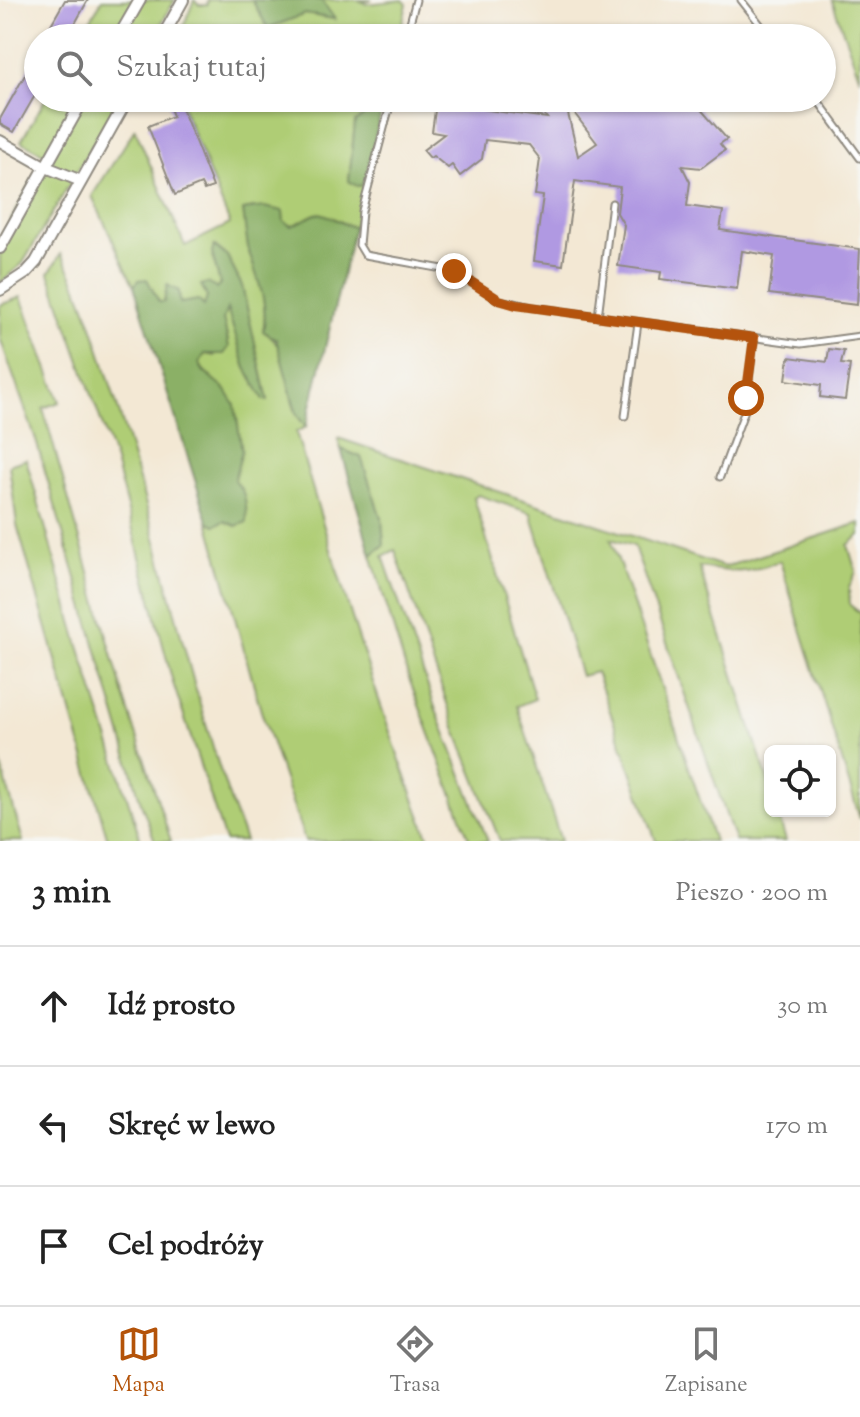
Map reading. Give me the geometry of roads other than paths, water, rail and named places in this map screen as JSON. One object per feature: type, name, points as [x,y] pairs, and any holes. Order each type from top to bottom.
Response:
[{"type":"street","points":[[126,24],[140,0]]},
{"type":"street","points":[[170,24],[183,0]]},
{"type":"street","points":[[0,248],[76,112]]},
{"type":"street","points":[[0,290],[26,273],[36,262],[120,112]]},
{"type":"street","points":[[0,141],[46,167],[81,181]]},
{"type":"lane","points":[[410,24],[416,0]]},
{"type":"lane","points":[[741,0],[760,24]]},
{"type":"lane","points":[[388,112],[362,211],[359,245],[365,255],[454,271],[499,300],[598,317],[801,344],[860,336]]},
{"type":"lane","points":[[826,112],[860,158]]},
{"type":"lane","points":[[598,317],[612,203]]},
{"type":"lane","points":[[625,416],[638,323]]},
{"type":"lane","points":[[720,477],[745,410],[754,338]]}]
